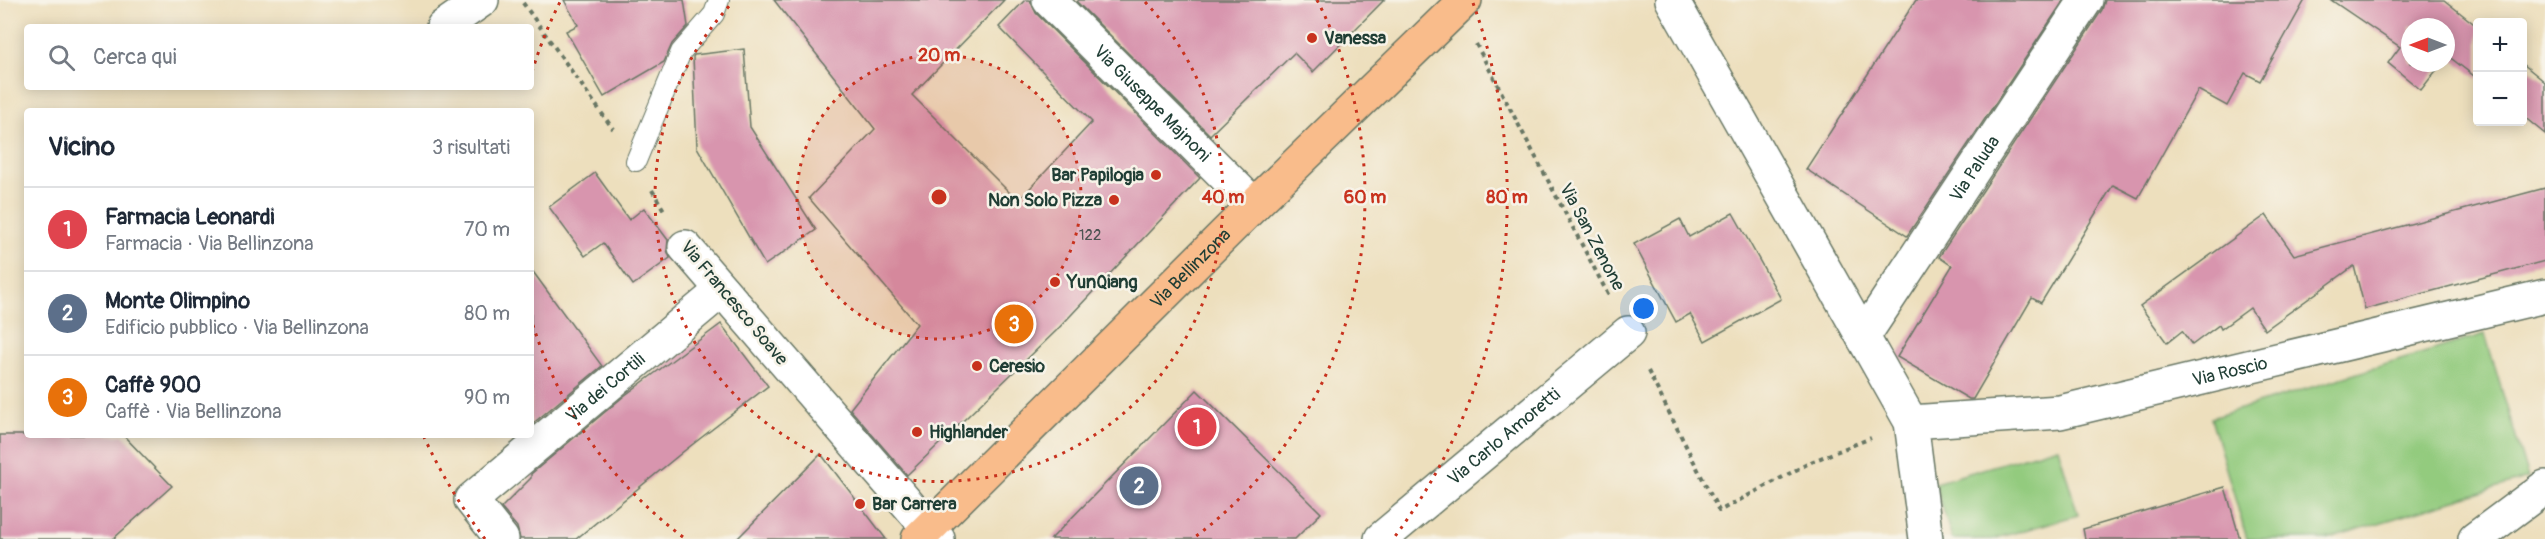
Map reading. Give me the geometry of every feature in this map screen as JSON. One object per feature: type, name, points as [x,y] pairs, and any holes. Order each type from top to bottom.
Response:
[{"type":"main road","name":"Via Bellinzona","points":[[929,536],[1254,205],[1461,4]]},
{"type":"street","points":[[447,24],[482,0]]},
{"type":"street","name":"Via Giuseppe Majnoni","points":[[1049,0],[1254,205]]},
{"type":"street","points":[[1672,0],[1911,422],[1926,539]]},
{"type":"street","name":"Via Paluda","points":[[1863,337],[2086,0]]},
{"type":"street","name":"Via Francesco Soave","points":[[685,247],[929,536]]},
{"type":"street","name":"Via dei Cortili","points":[[502,539],[471,500],[722,290]]},
{"type":"street","name":"Via Roscio","points":[[1911,422],[2060,412],[2543,298]]},
{"type":"street","name":"Via Carlo Amoretti","points":[[1381,539],[1628,333]]},
{"type":"street","points":[[2475,539],[2545,487]]},
{"type":"lane","points":[[636,161],[681,52],[714,14],[719,0]]},
{"type":"path","name":"Via Francesco Soave","points":[[521,0],[636,161],[685,247]]},
{"type":"path","name":"Via San Zenone","points":[[1461,4],[1719,511],[1813,461],[1911,422]]},
{"type":"green space","points":[[2485,334],[2528,478],[2326,539],[2247,539],[2211,418]]},
{"type":"green space","points":[[2058,447],[2078,515],[1993,539],[1952,539],[1935,483]]},
{"type":"building","points":[[564,0],[684,0],[688,26],[672,44],[664,62],[604,97],[566,31],[578,25]]},
{"type":"building","points":[[774,0],[1004,0],[912,95],[1018,201],[1092,122],[999,27],[1025,0],[1030,0],[1036,13],[1200,178],[1056,331],[907,475],[850,409],[917,324],[809,198],[875,129]]},
{"type":"building","points":[[1079,0],[1384,0],[1313,72],[1294,53],[1210,135],[1077,2]]},
{"type":"building","points":[[1916,0],[2064,0],[1907,236],[1806,169]]},
{"type":"building","points":[[2105,0],[2305,0],[2260,81],[2245,73],[2227,106],[2198,90],[2138,198],[2113,185],[2041,303],[2032,298],[1973,399],[1969,399],[1897,357],[1952,266],[1939,257],[2102,10]]},
{"type":"building","points":[[2331,0],[2444,0],[2473,23],[2473,75],[2455,61],[2455,18],[2401,18],[2401,72],[2435,72],[2421,90],[2388,63],[2400,47]]},
{"type":"building","points":[[744,49],[750,127],[816,230],[765,265],[697,147],[693,57],[694,55]]},
{"type":"building","points":[[2527,67],[2545,82],[2545,134],[2527,119]]},
{"type":"building","points":[[595,173],[629,220],[644,208],[668,240],[667,250],[670,258],[633,285],[603,243],[585,256],[549,207]]},
{"type":"building","points":[[2545,188],[2545,261],[2365,309],[2354,266],[2265,330],[2250,308],[2221,329],[2219,325],[2192,345],[2182,331],[2167,343],[2140,306],[2266,215],[2294,255]]},
{"type":"building","points":[[1733,213],[1781,299],[1705,341],[1690,314],[1676,322],[1634,244],[1680,219],[1689,237]]},
{"type":"building","points":[[534,273],[602,366],[534,423]]},
{"type":"building","points":[[721,324],[768,386],[576,539],[520,539],[517,527],[501,508],[531,478],[531,474],[624,396]]},
{"type":"building","points":[[1197,390],[1321,513],[1295,539],[1051,539]]},
{"type":"building","points":[[0,435],[24,435],[24,438],[126,438],[172,486],[113,539],[0,539]]},
{"type":"building","points":[[821,454],[886,539],[737,539]]},
{"type":"building","points":[[2225,487],[2240,539],[2085,539],[2083,529]]},
{"type":"place","name":"Vanessa","points":[[1312,38]]},
{"type":"place","name":"Bar Papilogia","points":[[1156,175]]},
{"type":"place","name":"Non Solo Pizza","points":[[1114,200]]},
{"type":"place","name":"YunQiang","points":[[1055,282]]},
{"type":"place","name":"Caffè 900","points":[[1014,324]]},
{"type":"place","name":"Ceresio","points":[[977,366]]},
{"type":"place","name":"Farmacia Leonardi","points":[[1197,427]]},
{"type":"place","name":"Highlander","points":[[917,432]]},
{"type":"place","name":"Monte Olimpino","points":[[1139,486]]},
{"type":"place","name":"Bar Carrera","points":[[860,504]]}]
